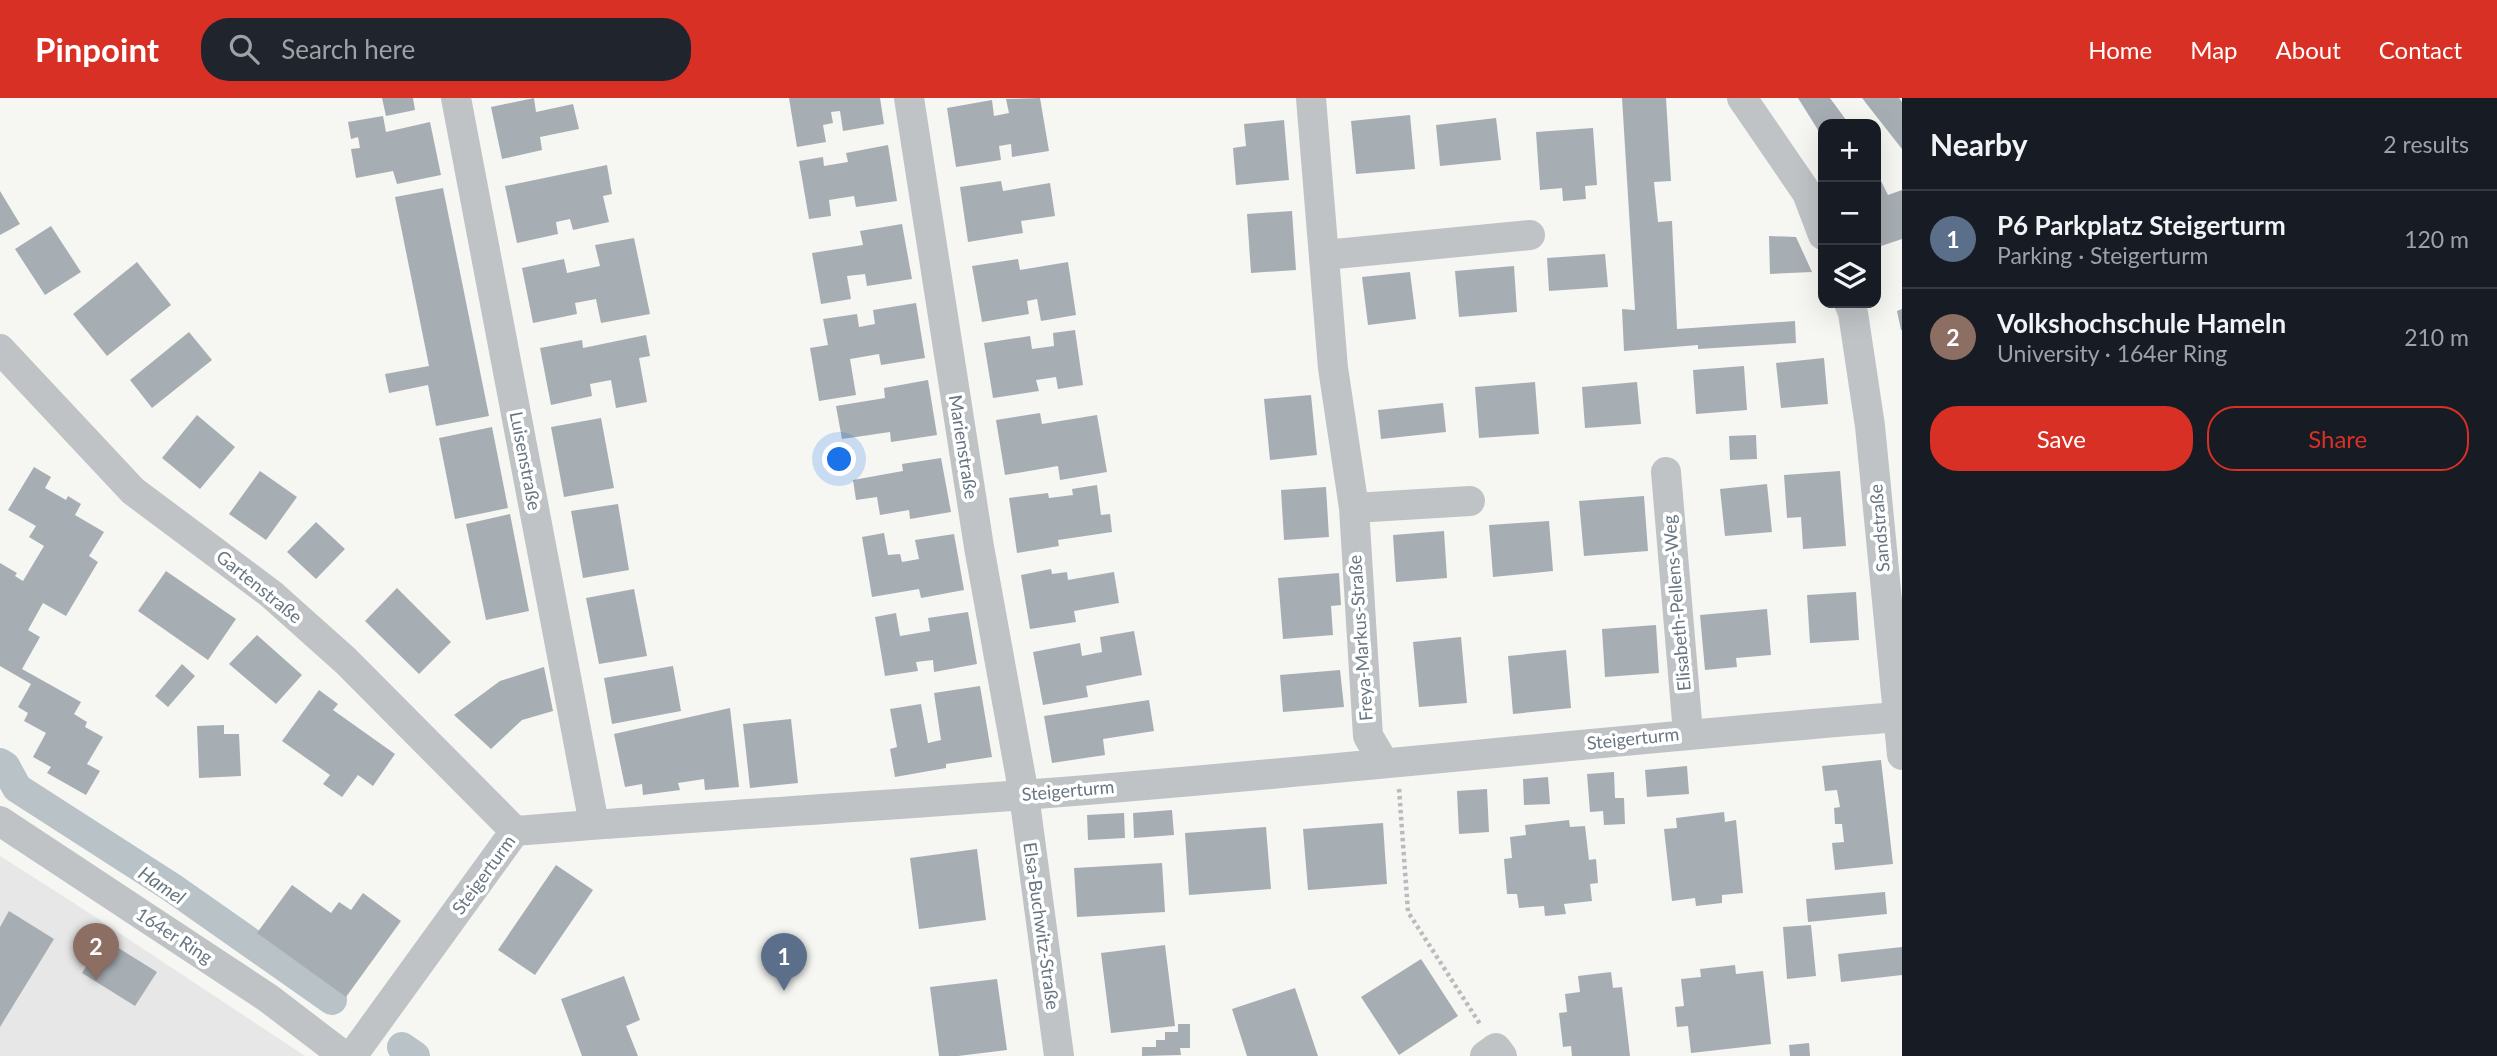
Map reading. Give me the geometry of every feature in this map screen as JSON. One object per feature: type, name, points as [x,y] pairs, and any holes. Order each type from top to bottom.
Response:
[{"type":"street","name":"Luisenstraße","points":[[456,98],[594,824]]},
{"type":"street","name":"Marienstraße","points":[[909,98],[979,547],[1024,795]]},
{"type":"street","name":"Freya-Markus-Straße","points":[[1311,98],[1333,368],[1354,508],[1368,736],[1384,763]]},
{"type":"street","points":[[1745,101],[1807,193],[1818,222]]},
{"type":"street","points":[[1325,255],[1530,235]]},
{"type":"street","name":"Sandstraße","points":[[1851,308],[1870,426],[1902,755]]},
{"type":"street","name":"Gartenstraße","points":[[0,349],[133,491],[271,594],[346,661],[515,831]]},
{"type":"street","name":"Elisabeth-Pellens-Weg","points":[[1666,472],[1688,733]]},
{"type":"street","points":[[1354,508],[1470,501]]},
{"type":"street","name":"Steigerturm","points":[[352,1056],[515,831],[1024,795],[1688,733],[1898,717]]},
{"type":"street","name":"Elsa-Buchwitz-Straße","points":[[1024,795],[1059,1056]]},
{"type":"street","name":"164er Ring","points":[[0,821],[268,998],[344,1056]]},
{"type":"path","points":[[1384,763],[1401,792],[1408,912],[1494,1053]]},
{"type":"shaded area","points":[[0,856],[77,905],[305,1056],[0,1056]]},
{"type":"building","points":[[382,98],[413,98],[415,110],[386,116]]},
{"type":"building","points":[[534,98],[536,112],[573,104],[579,129],[540,137],[542,150],[502,159],[491,107]]},
{"type":"building","points":[[789,98],[880,98],[884,124],[843,131],[840,111],[831,112],[833,123],[823,125],[826,142],[797,147]]},
{"type":"building","points":[[1040,98],[1049,151],[1012,157],[1011,144],[999,146],[1001,160],[956,167],[947,108],[992,100],[994,116],[1009,113],[1006,99]]},
{"type":"building","points":[[1622,98],[1666,98],[1671,181],[1654,182],[1658,222],[1672,221],[1677,329],[1795,321],[1796,343],[1698,349],[1698,345],[1624,351],[1622,309],[1635,310]]},
{"type":"building","points":[[1798,98],[1830,98],[1845,119],[1818,119],[1818,130]]},
{"type":"building","points":[[1862,98],[1899,98],[1902,102],[1902,149],[1881,119]]},
{"type":"building","points":[[1410,115],[1415,169],[1356,174],[1351,121]]},
{"type":"building","points":[[383,116],[386,132],[430,122],[441,175],[397,184],[393,171],[356,178],[351,149],[360,148],[358,137],[351,139],[348,122]]},
{"type":"building","points":[[1496,118],[1501,160],[1440,166],[1436,125]]},
{"type":"building","points":[[1284,120],[1289,180],[1236,185],[1233,148],[1246,146],[1244,124]]},
{"type":"building","points":[[1593,128],[1597,185],[1585,186],[1586,199],[1563,201],[1562,188],[1540,190],[1536,132]]},
{"type":"building","points":[[888,145],[897,201],[856,207],[854,196],[829,200],[831,216],[809,219],[799,161],[823,157],[824,166],[848,162],[846,153]]},
{"type":"building","points":[[607,165],[612,194],[603,196],[609,222],[573,230],[570,219],[556,222],[558,234],[517,243],[505,186]]},
{"type":"building","points":[[1001,181],[1003,191],[1050,183],[1055,216],[1021,221],[1023,233],[968,242],[960,187]]},
{"type":"building","points":[[1881,181],[1888,195],[1902,190],[1902,239],[1881,246]]},
{"type":"building","points":[[443,188],[489,416],[436,426],[428,385],[389,393],[385,374],[429,366],[395,197]]},
{"type":"building","points":[[0,191],[20,224],[0,235]]},
{"type":"building","points":[[1292,211],[1296,270],[1251,273],[1247,214]]},
{"type":"building","points":[[902,224],[912,279],[867,286],[865,274],[847,276],[851,299],[821,304],[812,253],[863,245],[860,231]]},
{"type":"building","points":[[51,226],[81,272],[45,295],[15,249]]},
{"type":"building","points":[[1769,236],[1796,237],[1812,272],[1770,274]]},
{"type":"building","points":[[634,238],[650,314],[601,323],[596,299],[575,303],[577,314],[533,323],[522,268],[564,259],[567,273],[600,266],[595,245]]},
{"type":"building","points":[[1605,254],[1608,287],[1549,291],[1547,258]]},
{"type":"building","points":[[1018,259],[1020,270],[1068,262],[1076,315],[1041,321],[1037,299],[1027,301],[1029,314],[982,322],[972,266]]},
{"type":"building","points":[[137,262],[171,305],[107,356],[73,314]]},
{"type":"building","points":[[1514,266],[1517,312],[1459,317],[1455,271]]},
{"type":"building","points":[[1410,272],[1416,319],[1368,325],[1362,277]]},
{"type":"building","points":[[916,303],[925,358],[881,365],[879,354],[850,359],[856,395],[819,401],[810,348],[828,345],[823,319],[857,314],[859,327],[875,324],[873,310]]},
{"type":"building","points":[[1902,309],[1902,330],[1901,330],[1897,311]]},
{"type":"building","points":[[1075,330],[1083,385],[1058,389],[1056,377],[1036,380],[1039,391],[993,398],[984,343],[1030,336],[1032,349],[1054,346],[1053,333]]},
{"type":"building","points":[[189,332],[212,360],[152,408],[130,380]]},
{"type":"building","points":[[646,335],[650,356],[639,358],[647,402],[616,408],[611,380],[590,384],[592,396],[551,405],[540,348],[582,340],[583,348]]},
{"type":"building","points":[[1824,358],[1828,404],[1781,408],[1776,363]]},
{"type":"building","points":[[1744,366],[1747,410],[1696,414],[1693,370]]},
{"type":"building","points":[[928,380],[937,435],[891,442],[890,432],[842,439],[836,406],[885,398],[884,388]]},
{"type":"building","points":[[1535,382],[1539,434],[1479,438],[1475,387]]},
{"type":"building","points":[[1637,382],[1641,424],[1585,428],[1582,387]]},
{"type":"building","points":[[1311,395],[1317,455],[1270,460],[1264,399]]},
{"type":"building","points":[[1443,403],[1446,432],[1381,439],[1378,410]]},
{"type":"building","points":[[1040,413],[1042,424],[1097,415],[1107,472],[1060,480],[1058,466],[1005,475],[996,420]]},
{"type":"building","points":[[197,415],[235,447],[200,489],[162,458]]},
{"type":"building","points":[[601,418],[614,488],[564,497],[551,427]]},
{"type":"building","points":[[492,427],[508,508],[455,519],[439,438]]},
{"type":"building","points":[[1756,435],[1757,459],[1730,460],[1729,436]]},
{"type":"building","points":[[941,458],[951,512],[910,519],[909,510],[880,515],[877,497],[856,500],[853,480],[903,471],[902,464]]},
{"type":"building","points":[[34,467],[51,477],[45,488],[66,500],[68,496],[81,504],[75,515],[104,532],[89,556],[98,562],[66,616],[43,603],[28,630],[40,637],[22,669],[81,702],[74,714],[87,722],[85,727],[103,737],[87,764],[100,771],[86,795],[47,773],[51,767],[33,757],[46,733],[24,721],[28,713],[18,707],[31,684],[0,666],[0,563],[17,573],[15,576],[23,581],[44,546],[29,537],[36,526],[8,510]]},
{"type":"building","points":[[260,471],[297,497],[266,540],[229,514]]},
{"type":"building","points":[[1840,471],[1846,546],[1803,549],[1801,517],[1787,518],[1784,475]]},
{"type":"building","points":[[1767,484],[1772,532],[1725,536],[1720,489]]},
{"type":"building","points":[[1097,485],[1101,515],[1110,514],[1112,532],[1058,540],[1059,546],[1017,553],[1009,498],[1048,493],[1049,498],[1073,495],[1072,489]]},
{"type":"building","points":[[1326,487],[1329,537],[1284,540],[1281,490]]},
{"type":"building","points":[[1644,496],[1648,551],[1584,556],[1579,501]]},
{"type":"building","points":[[618,504],[629,570],[583,578],[571,511]]},
{"type":"building","points":[[510,514],[529,611],[486,620],[466,524]]},
{"type":"building","points":[[1549,521],[1553,571],[1493,577],[1489,525]]},
{"type":"building","points":[[316,522],[345,549],[316,579],[287,552]]},
{"type":"building","points":[[1444,531],[1447,578],[1396,582],[1393,535]]},
{"type":"building","points":[[884,533],[888,555],[900,554],[902,562],[919,559],[915,540],[954,534],[964,590],[921,598],[919,589],[872,597],[862,537]]},
{"type":"building","points":[[1051,569],[1052,574],[1067,572],[1068,580],[1114,572],[1119,603],[1074,611],[1076,622],[1030,629],[1021,575]]},
{"type":"building","points":[[166,571],[236,619],[208,660],[138,611]]},
{"type":"building","points":[[1339,573],[1341,605],[1331,606],[1333,635],[1283,639],[1278,578]]},
{"type":"building","points":[[397,588],[451,642],[419,674],[365,621]]},
{"type":"building","points":[[634,589],[647,656],[599,664],[586,598]]},
{"type":"building","points":[[1856,592],[1859,640],[1810,643],[1807,595]]},
{"type":"building","points":[[1767,609],[1771,655],[1736,658],[1737,667],[1705,670],[1700,615]]},
{"type":"building","points":[[968,612],[977,664],[934,672],[933,660],[916,662],[918,671],[885,676],[875,617],[896,613],[900,636],[930,631],[928,618]]},
{"type":"building","points":[[1656,625],[1659,673],[1605,677],[1602,629]]},
{"type":"building","points":[[1134,631],[1142,675],[1086,686],[1088,697],[1043,705],[1033,652],[1080,643],[1082,656],[1102,652],[1100,637]]},
{"type":"building","points":[[257,635],[302,675],[276,704],[229,664]]},
{"type":"building","points":[[1461,637],[1467,703],[1419,707],[1413,642]]},
{"type":"building","points":[[1566,650],[1571,708],[1513,714],[1508,656]]},
{"type":"building","points":[[182,664],[195,676],[168,707],[155,696]]},
{"type":"building","points":[[673,666],[681,711],[612,724],[604,678]]},
{"type":"building","points":[[544,667],[553,711],[522,720],[491,749],[454,715],[500,681]]},
{"type":"building","points":[[1340,670],[1344,707],[1283,712],[1280,675]]},
{"type":"building","points":[[980,686],[992,757],[946,764],[946,768],[895,777],[890,749],[897,747],[890,709],[921,704],[928,743],[941,740],[934,693]]},
{"type":"building","points":[[319,690],[338,704],[333,710],[395,754],[373,786],[358,775],[342,797],[323,784],[330,775],[282,741]]},
{"type":"building","points":[[1149,700],[1154,731],[1103,739],[1105,755],[1052,763],[1044,716]]},
{"type":"building","points":[[730,708],[739,787],[705,790],[704,779],[678,783],[680,790],[643,795],[642,784],[625,787],[614,734]]},
{"type":"building","points":[[791,719],[798,783],[750,788],[743,724]]},
{"type":"building","points":[[224,725],[224,734],[239,734],[241,776],[199,778],[197,726]]},
{"type":"building","points":[[1881,760],[1893,864],[1835,870],[1832,843],[1844,842],[1842,824],[1835,824],[1834,808],[1840,807],[1837,790],[1825,791],[1822,766]]},
{"type":"building","points":[[1687,766],[1689,794],[1647,797],[1645,770]]},
{"type":"building","points":[[1614,772],[1615,798],[1624,798],[1625,824],[1604,825],[1603,811],[1590,812],[1587,774]]},
{"type":"building","points":[[1548,777],[1550,804],[1524,805],[1523,779]]},
{"type":"building","points":[[1487,789],[1489,832],[1459,834],[1457,791]]},
{"type":"building","points":[[1172,810],[1174,835],[1134,838],[1133,813]]},
{"type":"building","points":[[1724,812],[1725,822],[1736,820],[1743,893],[1722,895],[1722,903],[1696,906],[1695,898],[1672,901],[1664,829],[1677,828],[1676,818]]},
{"type":"building","points":[[1124,813],[1125,838],[1088,840],[1087,815]]},
{"type":"building","points":[[1569,820],[1570,827],[1585,826],[1589,860],[1596,859],[1598,883],[1590,884],[1592,901],[1564,904],[1566,914],[1545,916],[1544,906],[1519,908],[1517,894],[1507,894],[1504,859],[1512,858],[1510,837],[1526,835],[1525,825]]},
{"type":"building","points":[[1383,823],[1387,884],[1308,890],[1303,829]]},
{"type":"building","points":[[1266,827],[1271,889],[1189,895],[1185,833]]},
{"type":"building","points":[[977,849],[986,920],[919,929],[910,858]]},
{"type":"building","points":[[1162,863],[1165,912],[1077,917],[1074,868]]},
{"type":"building","points":[[556,865],[593,890],[535,975],[498,950]]},
{"type":"building","points":[[292,885],[331,913],[339,902],[351,910],[363,893],[401,921],[346,997],[257,933]]},
{"type":"building","points":[[1885,892],[1887,914],[1808,922],[1806,899]]},
{"type":"building","points":[[9,911],[54,939],[0,1027],[0,927]]},
{"type":"building","points":[[1811,925],[1816,976],[1787,979],[1783,927]]},
{"type":"building","points":[[104,939],[157,972],[135,1006],[82,973]]},
{"type":"building","points":[[1165,945],[1175,1026],[1111,1033],[1101,953]]},
{"type":"building","points":[[1902,947],[1902,975],[1841,982],[1838,954]]},
{"type":"building","points":[[1421,959],[1458,1016],[1399,1055],[1361,997]]},
{"type":"building","points":[[1735,965],[1736,974],[1763,971],[1771,1044],[1691,1053],[1688,1026],[1677,1027],[1675,1007],[1684,1006],[1681,979],[1701,977],[1700,969]]},
{"type":"building","points":[[1611,972],[1613,988],[1622,987],[1630,1056],[1572,1056],[1571,1046],[1563,1047],[1559,1013],[1567,1012],[1565,994],[1580,992],[1578,976]]},
{"type":"building","points":[[624,976],[640,1020],[626,1026],[638,1056],[582,1056],[561,999]]},
{"type":"building","points":[[997,979],[1007,1050],[939,1056],[930,987]]},
{"type":"building","points":[[1295,988],[1318,1056],[1247,1056],[1232,1009]]},
{"type":"building","points":[[1178,1024],[1190,1024],[1190,1048],[1180,1048],[1181,1055],[1142,1056],[1142,1047],[1156,1047],[1156,1040],[1165,1040],[1165,1032],[1178,1032]]},
{"type":"building","points":[[1809,1043],[1810,1056],[1790,1056],[1789,1045]]},
{"type":"waterway","name":"Hamel","points":[[0,763],[5,766],[17,788],[171,887],[332,1000]]},
{"type":"waterway","name":"Hamel","points":[[402,1047],[415,1056]]},
{"type":"place","name":"Volkshochschule Hameln","points":[[96,981]]},
{"type":"place","name":"P6 Parkplatz Steigerturm","points":[[784,991]]}]
